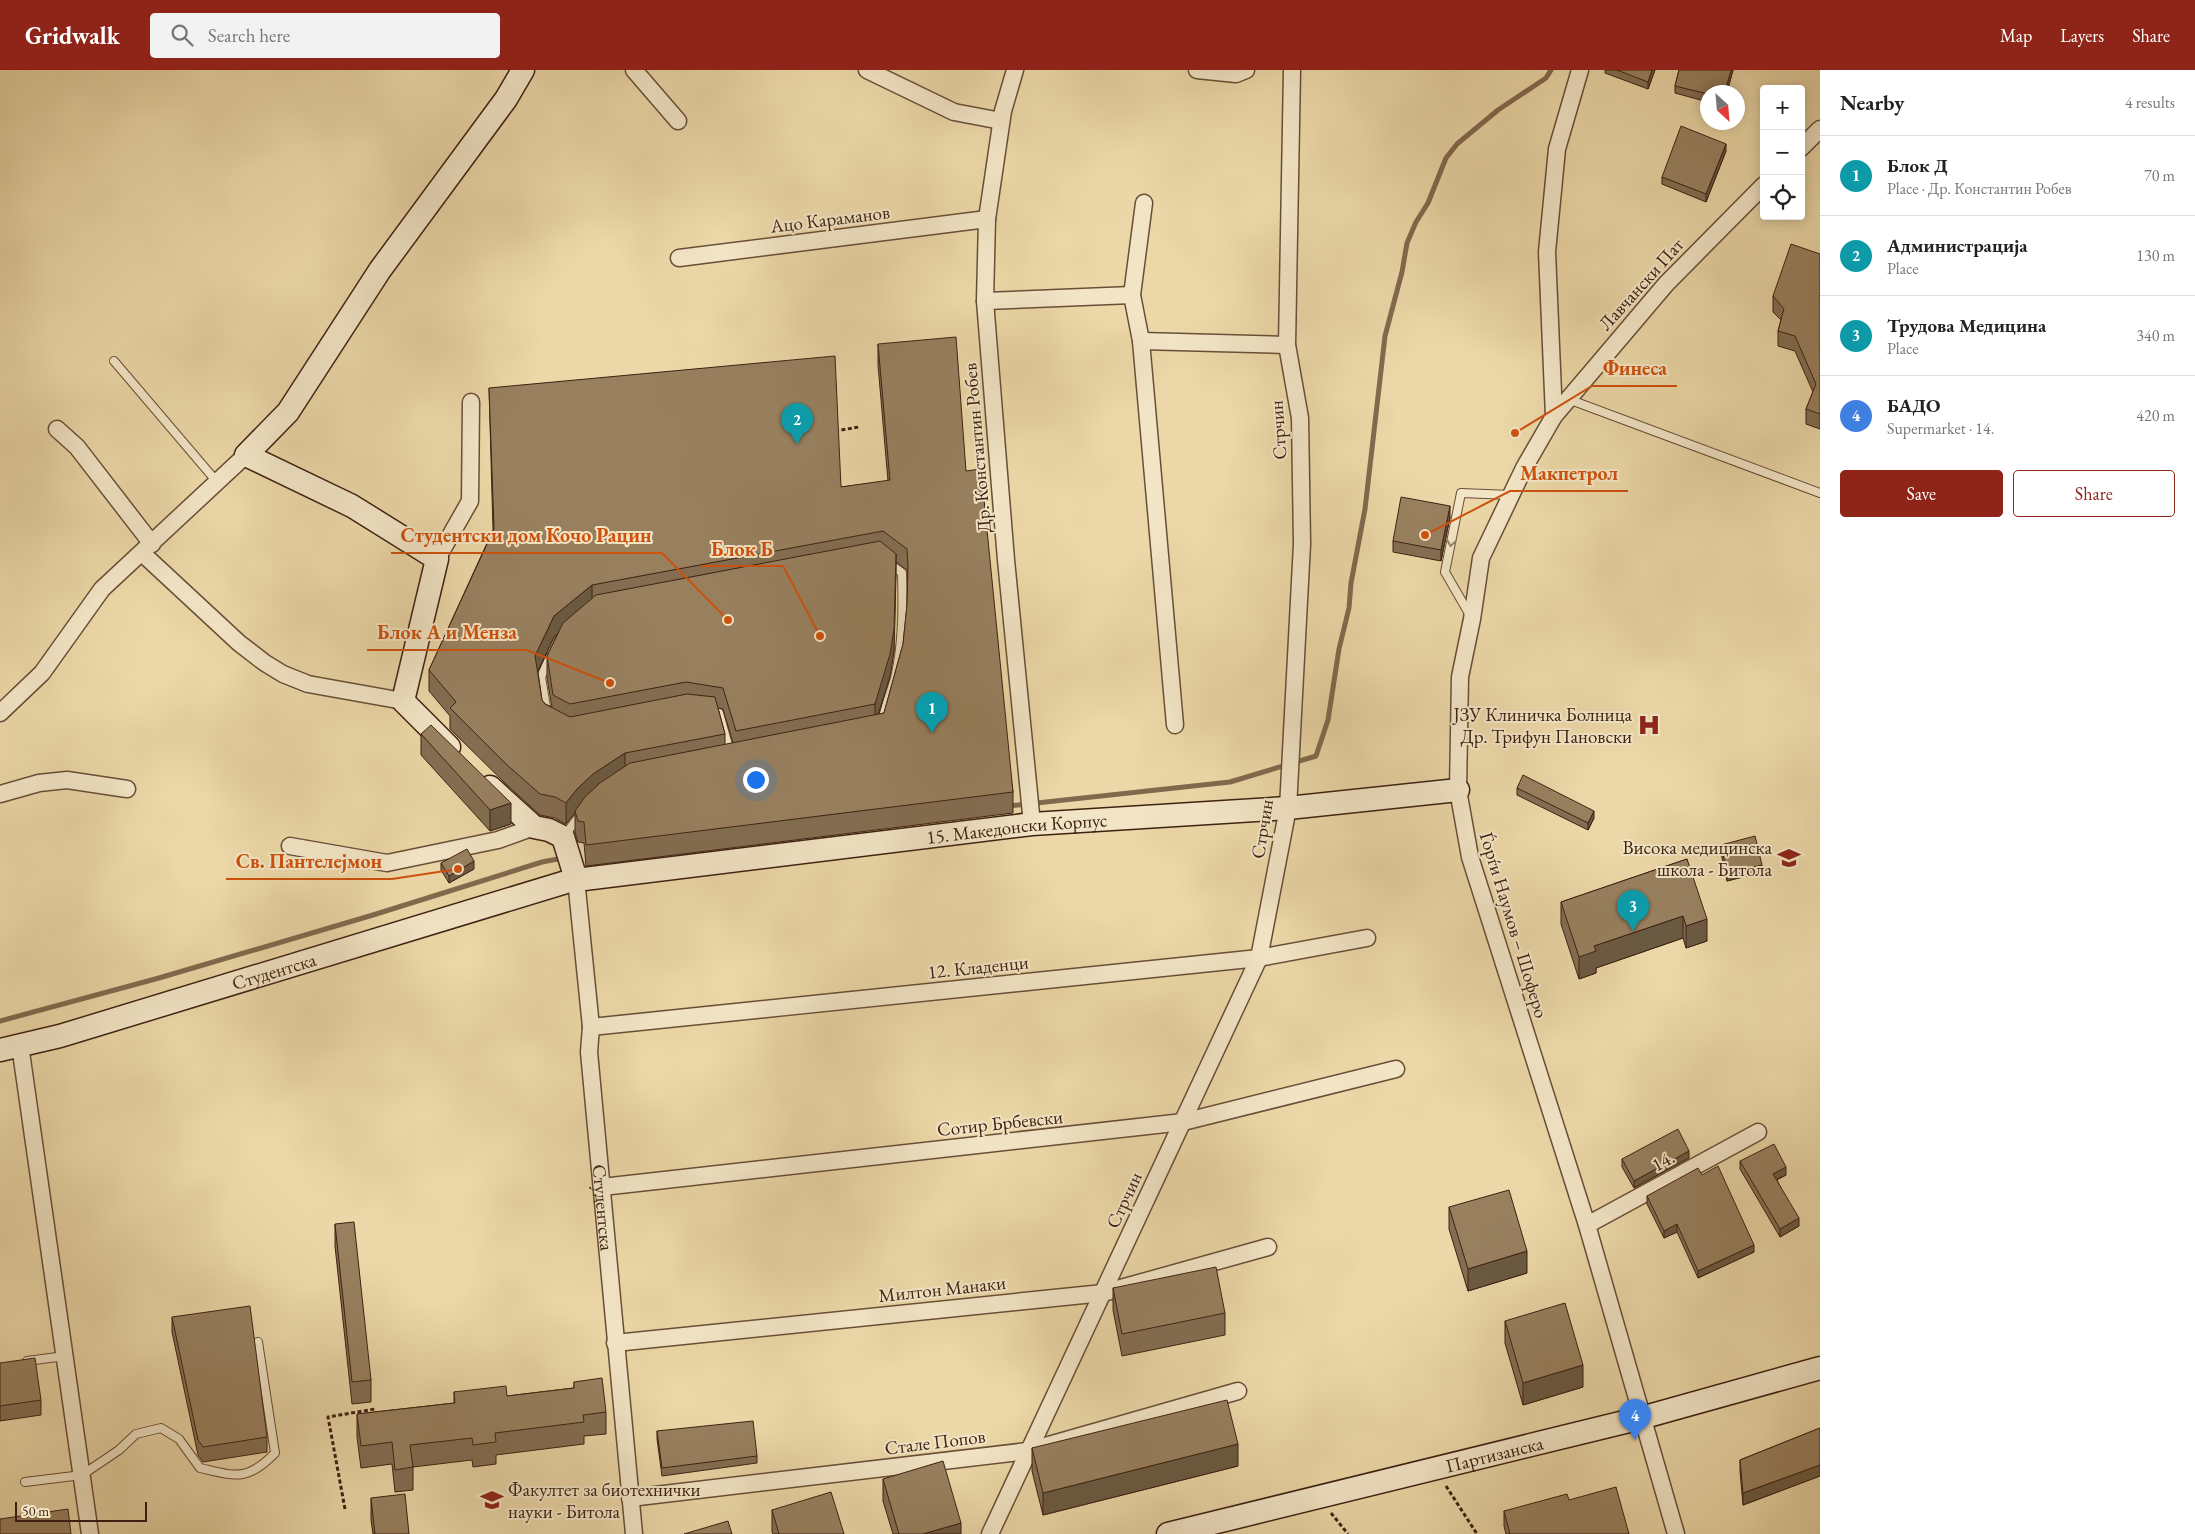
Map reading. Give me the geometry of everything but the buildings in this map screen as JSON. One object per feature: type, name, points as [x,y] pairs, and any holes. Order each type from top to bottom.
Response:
[{"type":"street","points":[[0,713],[42,673],[102,589],[246,455],[288,412],[380,270],[506,99],[523,70]]},
{"type":"street","points":[[634,70],[678,122]]},
{"type":"street","points":[[867,70],[954,112],[1001,121]]},
{"type":"street","name":"Др. Константин Робев","points":[[1015,70],[1001,121],[987,219],[985,301],[1006,560],[1032,824]]},
{"type":"street","points":[[1197,70],[1236,74],[1246,70]]},
{"type":"street","points":[[1554,416],[1547,252],[1557,149],[1580,70]]},
{"type":"street","name":"Стрчин","points":[[990,1534],[1259,958],[1288,808],[1302,544],[1300,418],[1287,346],[1293,71]]},
{"type":"street","points":[[1805,144],[1820,130]]},
{"type":"street","name":"Лавчански Пат","points":[[1554,416],[1666,284],[1760,189]]},
{"type":"street","points":[[1144,203],[1132,295],[1141,341],[1174,725]]},
{"type":"street","name":"Ацо Караманов","points":[[679,258],[987,219]]},
{"type":"street","points":[[985,301],[1132,295]]},
{"type":"street","points":[[1141,341],[1287,346]]},
{"type":"street","points":[[403,701],[437,559],[470,501],[471,402]]},
{"type":"street","name":"Ѓорѓи Наумов – Шоферо","points":[[1554,416],[1481,558],[1472,619],[1460,677],[1458,790],[1470,857],[1587,1225],[1641,1418]]},
{"type":"street","points":[[56,429],[77,447],[147,548],[239,643],[264,663],[283,674],[308,684],[403,701],[534,827]]},
{"type":"street","points":[[246,455],[352,506],[437,559]]},
{"type":"street","points":[[0,794],[39,783],[67,780],[127,789]]},
{"type":"street","name":"15. Македонски Корпус","points":[[576,880],[1032,824],[1288,808],[1458,790]]},
{"type":"street","points":[[290,846],[388,864],[498,840],[534,827],[550,830],[564,838],[576,880]]},
{"type":"street","name":"Студентска","points":[[10,1048],[69,1033],[576,880],[591,1027],[589,1052],[634,1534]]},
{"type":"street","name":"12. Кладенци","points":[[591,1027],[1259,958],[1367,938]]},
{"type":"street","points":[[10,1048],[64,1356],[90,1534]]},
{"type":"street","name":"Сотир Брбевски","points":[[602,1187],[1183,1122],[1396,1069]]},
{"type":"street","name":"14.","points":[[1587,1225],[1758,1132]]},
{"type":"street","name":"Милтон Манаки","points":[[615,1343],[1104,1293],[1268,1247]]},
{"type":"street","name":"Партизанска","points":[[1168,1534],[1641,1418],[1820,1368]]},
{"type":"street","name":"Стале Попов","points":[[630,1498],[1028,1451],[1238,1391]]},
{"type":"street","points":[[1641,1418],[1676,1534]]},
{"type":"lane","points":[[114,361],[217,482]]},
{"type":"lane","points":[[1568,399],[1820,493]]},
{"type":"lane","points":[[1472,619],[1444,572],[1461,493],[1512,495]]},
{"type":"lane","points":[[880,730],[884,709],[895,678],[904,612],[902,573],[882,557]]},
{"type":"lane","points":[[548,720],[541,677],[553,650]]},
{"type":"lane","points":[[703,711],[719,713],[732,759],[724,760]]},
{"type":"lane","points":[[564,838],[586,809]]},
{"type":"lane","points":[[25,1482],[82,1475],[119,1450],[136,1434],[161,1428],[180,1439],[200,1468],[237,1477],[263,1465],[275,1453],[258,1342]]},
{"type":"lane","points":[[16,1362],[64,1356]]},
{"type":"path","points":[[834,431],[859,427]]},
{"type":"path","points":[[345,1509],[328,1417],[375,1409]]},
{"type":"path","points":[[1435,1468],[1477,1534]]},
{"type":"waterway","points":[[1009,806],[1230,782],[1316,756],[1328,720],[1339,649],[1349,608],[1351,583],[1365,509],[1385,336],[1402,272],[1407,243],[1416,222],[1428,203],[1446,158],[1457,144],[1498,110],[1546,78],[1551,70]]},
{"type":"waterway","points":[[0,1021],[159,978],[373,915],[542,862],[563,858]]},
{"type":"place","name":"Финеса","points":[[1515,433]]},
{"type":"place","name":"Администрација","points":[[797,444]]},
{"type":"place","name":"Макпетрол","points":[[1425,535]]},
{"type":"place","name":"Студентски дом Кочо Рацин","points":[[728,620]]},
{"type":"place","name":"Блок Б","points":[[820,636]]},
{"type":"place","name":"Блок А и Менза","points":[[610,683]]},
{"type":"place","name":"ЈЗУ Клиничка Болница Др. Трифун Пановски","points":[[1649,725]]},
{"type":"place","name":"Блок Д","points":[[932,733]]},
{"type":"place","name":"Висока медицинска школа - Битола","points":[[1789,858]]},
{"type":"place","name":"Св. Пантелејмон","points":[[458,869]]},
{"type":"place","name":"Трудова Медицина","points":[[1633,931]]},
{"type":"place","name":"БАДО","points":[[1635,1440]]},
{"type":"place","name":"Факултет за биотехнички науки - Битола","points":[[492,1500]]}]
